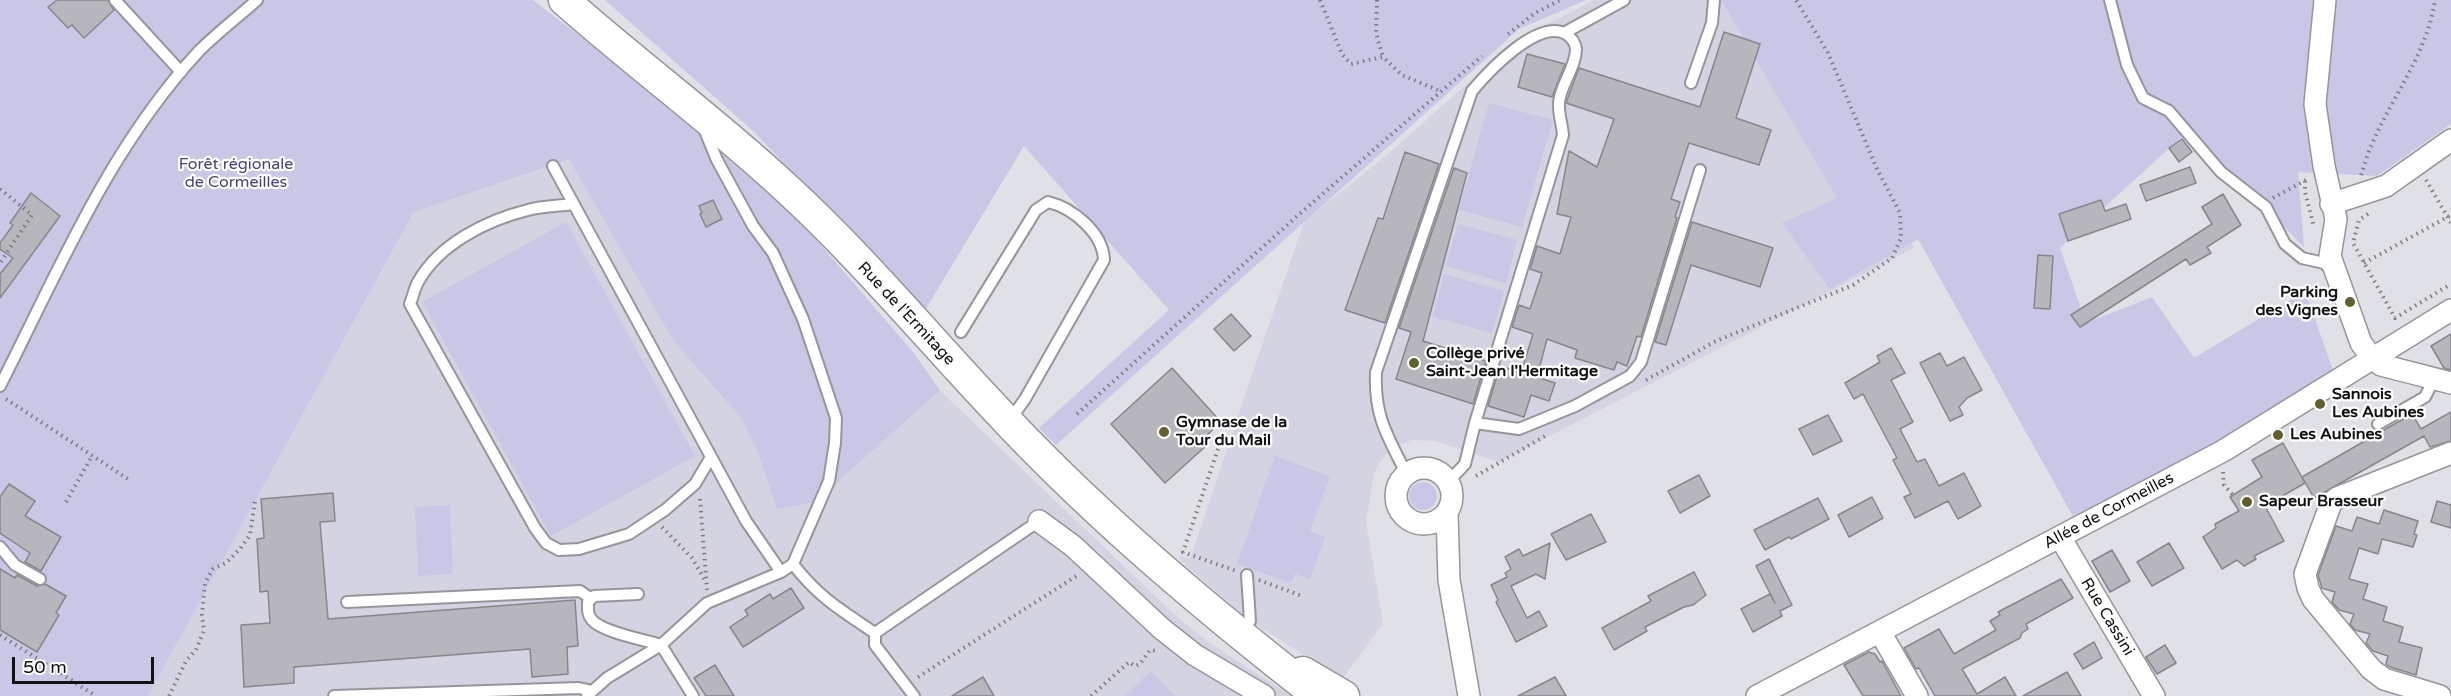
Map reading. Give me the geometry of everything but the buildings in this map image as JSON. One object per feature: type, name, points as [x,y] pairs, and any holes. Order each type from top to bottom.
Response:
[{"type":"street","name":"Rue de l'Ermitage","points":[[564,0],[699,113],[807,208],[1008,423],[1149,558],[1240,635],[1318,696]]},
{"type":"street","points":[[2325,0],[2315,104],[2324,168],[2341,201],[2330,256],[2361,343],[2372,358],[2381,365],[2442,381]]},
{"type":"street","points":[[2341,201],[2386,186],[2451,140]]},
{"type":"street","name":"Allée de Cormeilles","points":[[1757,696],[2250,436],[2258,428],[2451,310]]},
{"type":"street","points":[[2440,696],[2384,679],[2371,669],[2313,599],[2307,588],[2306,574],[2331,503],[2337,498],[2451,453]]},
{"type":"street","points":[[1447,549],[1430,530],[1405,518],[1396,504],[1396,487],[1406,473],[1422,467],[1431,468],[1449,482],[1452,492],[1447,549],[1449,580],[1469,696]]},
{"type":"street","points":[[1421,524],[1435,522],[1449,508]]},
{"type":"street","points":[[1040,521],[1073,546],[1162,629],[1195,655],[1264,696]]},
{"type":"street","name":"Rue Cassini","points":[[2060,537],[2154,696]]},
{"type":"street","points":[[1880,632],[1917,696]]},
{"type":"street","name":"Rue de l'Ermitage","points":[[1240,635],[1344,696]]},
{"type":"lane","points":[[115,0],[181,72]]},
{"type":"lane","points":[[0,386],[80,223],[126,145],[201,49],[258,0]]},
{"type":"lane","points":[[1564,33],[1624,0]]},
{"type":"lane","points":[[1691,83],[1712,23],[1714,0]]},
{"type":"lane","points":[[2110,0],[2127,65],[2143,98],[2169,111],[2221,172],[2263,204],[2285,244],[2302,258],[2324,263],[2337,276]]},
{"type":"lane","points":[[1406,473],[1378,413],[1375,391],[1376,372],[1472,91],[1480,81],[1529,38],[1554,30],[1572,38],[1576,51],[1559,102],[1563,135],[1475,423],[1465,464],[1449,482]]},
{"type":"lane","points":[[334,696],[579,688],[590,693],[608,678],[661,645],[707,603],[782,572],[793,564],[829,481],[836,418],[803,319],[773,253],[753,226],[717,160],[699,113]]},
{"type":"lane","points":[[553,166],[746,521],[782,572]]},
{"type":"lane","points":[[1475,423],[1519,429],[1575,406],[1630,376],[1641,362],[1700,170]]},
{"type":"lane","points":[[961,332],[1036,210],[1048,202],[1060,205],[1078,217],[1097,238],[1104,250],[1104,260],[1025,399],[1008,423]]},
{"type":"lane","points":[[574,204],[529,209],[492,221],[467,235],[438,257],[418,281],[410,304],[535,528],[546,543],[559,550],[579,549],[629,534],[665,510],[695,484],[711,457]]},
{"type":"lane","points":[[2378,424],[2425,397],[2442,381]]},
{"type":"lane","points":[[875,633],[1040,521]]},
{"type":"lane","points":[[0,547],[15,565],[40,579]]},
{"type":"lane","points":[[793,564],[808,584],[823,598],[875,633]]},
{"type":"lane","points":[[1240,635],[1250,621],[1247,575]]},
{"type":"lane","points":[[347,602],[580,591],[590,598]]},
{"type":"lane","points":[[590,598],[638,594]]},
{"type":"lane","points":[[590,598],[587,613],[592,621],[602,627],[661,645],[693,696]]},
{"type":"lane","points":[[875,633],[875,645],[914,696]]},
{"type":"path","points":[[1320,0],[1342,54],[1351,64],[1383,57]]},
{"type":"path","points":[[1377,0],[1376,33],[1383,57],[1402,75],[1440,91]]},
{"type":"path","points":[[1644,381],[1716,341],[1853,285],[1892,258],[1901,238],[1900,213],[1877,169],[1828,53],[1796,0]]},
{"type":"path","points":[[2341,201],[2414,67],[2432,20],[2435,0]]},
{"type":"path","points":[[1077,414],[1454,80]]},
{"type":"path","points":[[2263,204],[2324,168]]},
{"type":"path","points":[[2422,174],[2449,216],[2451,223]]},
{"type":"path","points":[[2305,181],[2305,192],[2314,227],[2313,243],[2316,249],[2316,262]]},
{"type":"path","points":[[0,189],[33,215],[0,263]]},
{"type":"path","points":[[2377,207],[2359,220],[2353,243],[2395,318],[2451,284]]},
{"type":"path","points":[[2364,263],[2449,216]]},
{"type":"path","points":[[0,395],[130,481]]},
{"type":"path","points":[[1449,508],[1479,472],[1551,432]]},
{"type":"path","points":[[1218,449],[1184,552],[1225,567]]},
{"type":"path","points":[[66,502],[92,456]]},
{"type":"path","points":[[695,484],[700,495],[703,517],[707,603]]},
{"type":"path","points":[[169,696],[186,661],[196,650],[204,630],[202,615],[205,583],[213,569],[226,563],[250,535],[255,501]]},
{"type":"path","points":[[652,519],[682,547],[706,583]]},
{"type":"path","points":[[906,685],[1094,565]]},
{"type":"path","points":[[0,635],[96,696]]},
{"type":"path","points":[[1091,696],[1129,662],[1135,666],[1140,664],[1150,650],[1195,655]]},
{"type":"shaded area","points":[[531,0],[1175,615],[1208,642],[1291,696],[148,696]]},
{"type":"shaded area","points":[[1594,0],[1778,0],[1914,248],[1499,462],[1435,441],[1412,440],[1397,446],[1382,459],[1374,473],[1366,522],[1383,624],[1342,679],[1243,616],[1180,560],[1180,556],[1190,559],[1304,221],[1386,156],[1515,41]]},
{"type":"green space","name":"Forêt régionale de Cormeilles","points":[[0,0],[533,0],[762,177],[913,352],[940,390],[815,502],[777,509],[761,460],[743,420],[673,340],[569,159],[414,212],[148,696],[0,696]]},
{"type":"green space","points":[[605,0],[1586,0],[1519,29],[1056,445],[1039,428],[1169,310],[1024,146],[925,310],[752,130]]},
{"type":"green space","points":[[1721,0],[2451,0],[2451,124],[2377,176],[2298,172],[2304,247],[2189,130],[2060,248],[2086,323],[2152,297],[2194,358],[2305,291],[2335,376],[2075,520],[1918,239],[1830,289],[1782,223],[1837,198]]},
{"type":"green space","points":[[1489,103],[1553,120],[1522,227],[1459,210]]},
{"type":"green space","points":[[566,222],[695,456],[551,536],[422,302]]},
{"type":"green space","points":[[1458,224],[1517,240],[1506,283],[1446,266]]},
{"type":"green space","points":[[1444,274],[1504,291],[1492,333],[1433,317]]},
{"type":"green space","points":[[1275,456],[1330,476],[1310,531],[1325,537],[1310,579],[1295,574],[1291,583],[1237,564]]},
{"type":"green space","points":[[1423,482],[1433,486],[1437,496],[1433,506],[1423,510],[1413,506],[1409,496],[1413,486]]},
{"type":"green space","points":[[450,505],[453,574],[418,576],[415,507]]},
{"type":"green space","points":[[1151,671],[1175,696],[1125,696]]},
{"type":"place","name":"Parking des Vignes","points":[[2350,302]]},
{"type":"place","name":"Collège privé Saint-Jean l'Hermitage","points":[[1414,363]]},
{"type":"place","name":"Sannois Les Aubines","points":[[2320,404]]},
{"type":"place","name":"Gymnase de la Tour du Mail","points":[[1164,432]]},
{"type":"place","name":"Les Aubines","points":[[2278,435]]},
{"type":"place","name":"Sapeur Brasseur","points":[[2247,502]]}]
